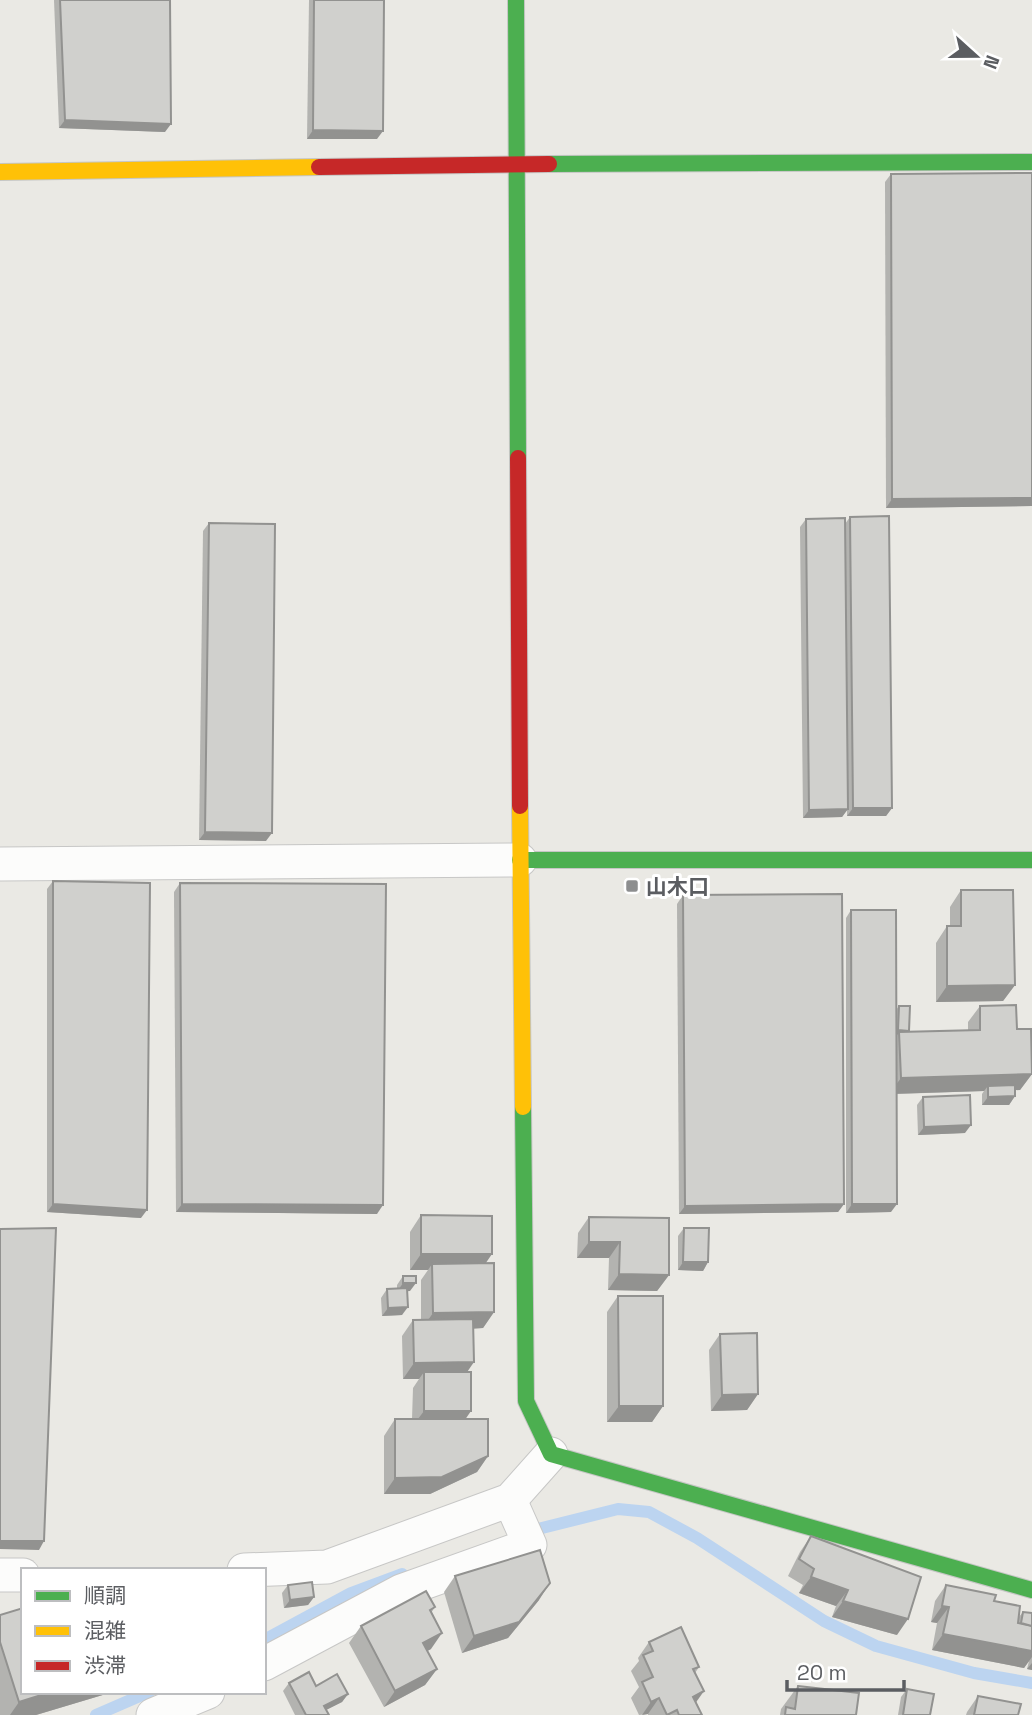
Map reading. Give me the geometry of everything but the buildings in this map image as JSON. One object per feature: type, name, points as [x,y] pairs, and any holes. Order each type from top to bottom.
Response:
[{"type":"street","points":[[516,0],[520,860],[526,1401],[551,1454],[1032,1590]]},
{"type":"street","points":[[0,172],[517,164],[1032,162]]},
{"type":"street","points":[[0,864],[1032,860]]},
{"type":"street","points":[[266,1569],[327,1567],[510,1500],[551,1454]]},
{"type":"street","points":[[266,1663],[401,1591],[530,1545],[510,1500]]},
{"type":"street","points":[[0,1575],[21,1575]]},
{"type":"street","points":[[153,1715],[203,1694]]},
{"type":"waterway","points":[[526,1532],[618,1509],[649,1512],[697,1538],[824,1621],[876,1646],[974,1673],[1032,1683]]},
{"type":"waterway","points":[[266,1639],[351,1593],[402,1574]]},
{"type":"waterway","points":[[96,1715],[144,1694]]},
{"type":"traffic: fast","points":[[516,0],[518,458]]},
{"type":"traffic: fast","points":[[549,164],[1032,162]]},
{"type":"traffic: fast","points":[[520,860],[1032,860]]},
{"type":"traffic: fast","points":[[523,1107],[526,1401],[551,1454],[1032,1590]]},
{"type":"traffic: slow","points":[[0,172],[319,167]]},
{"type":"traffic: slow","points":[[520,806],[523,1107]]},
{"type":"traffic: jam","points":[[319,167],[549,164]]},
{"type":"traffic: jam","points":[[518,458],[520,806]]},
{"type":"place","name":"山木口","points":[[632,886]]}]
